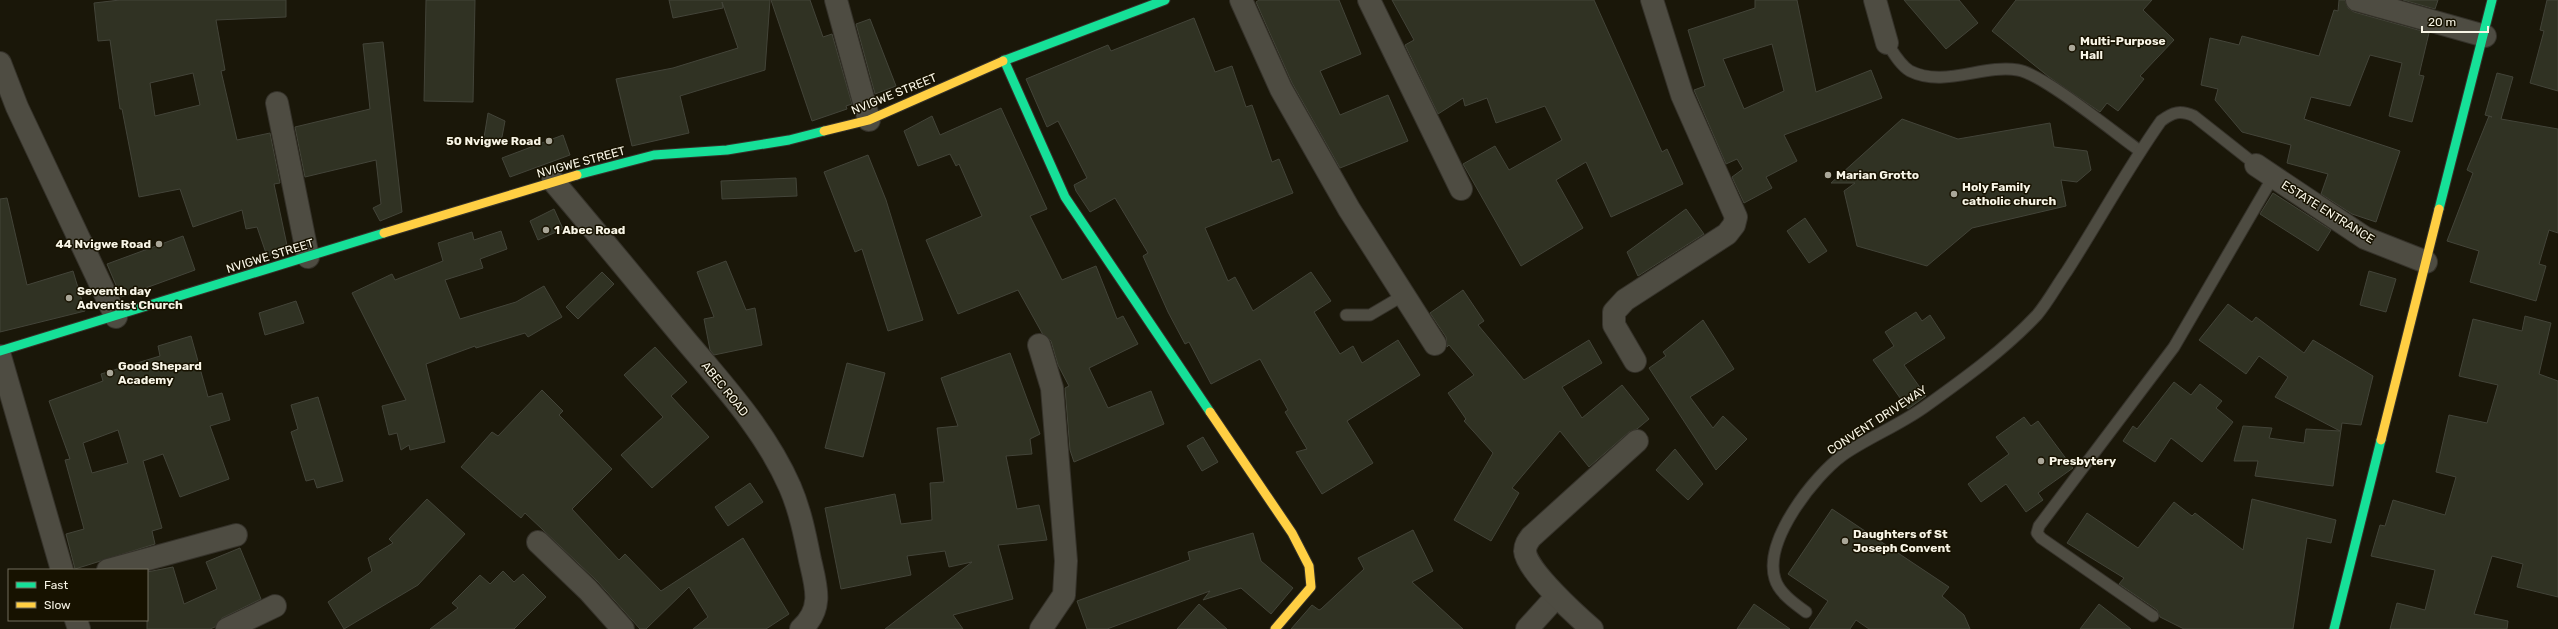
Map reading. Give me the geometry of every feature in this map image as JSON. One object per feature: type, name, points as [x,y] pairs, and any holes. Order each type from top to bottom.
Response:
[{"type":"street","points":[[836,0],[869,120]]},
{"type":"street","name":"NVIGWE STREET","points":[[0,351],[116,317],[553,181],[654,155],[727,150],[789,140],[869,120],[1004,60],[1165,0]]},
{"type":"street","points":[[1241,0],[1281,89],[1349,209],[1435,344]]},
{"type":"street","points":[[1369,0],[1462,189]]},
{"type":"street","points":[[1635,361],[1614,325],[1614,312],[1625,300],[1727,234],[1734,225],[1736,217],[1682,95],[1652,0]]},
{"type":"street","points":[[1875,0],[1887,42]]},
{"type":"street","points":[[2357,0],[2485,36]]},
{"type":"street","points":[[2334,629],[2426,262],[2485,36],[2492,0]]},
{"type":"street","points":[[1004,60],[1065,197],[1292,533],[1306,561],[1313,581],[1311,587],[1275,629]]},
{"type":"street","points":[[0,63],[18,107],[116,317]]},
{"type":"street","points":[[277,103],[308,257]]},
{"type":"street","name":"ESTATE ENTRANCE","points":[[2265,171],[2365,238],[2426,262]]},
{"type":"street","name":"ABEC ROAD","points":[[553,181],[741,407],[770,448],[790,488],[803,528],[816,584],[818,601],[816,611],[801,629]]},
{"type":"street","points":[[1039,345],[1052,388],[1066,561],[1064,595],[1041,629]]},
{"type":"street","points":[[0,356],[62,569]]},
{"type":"street","points":[[1592,629],[1556,597],[1527,557],[1525,550],[1528,542],[1637,442]]},
{"type":"street","points":[[112,569],[236,535]]},
{"type":"street","points":[[538,542],[588,590],[623,629]]},
{"type":"street","points":[[1527,629],[1556,597]]},
{"type":"street","points":[[227,629],[275,606]]},
{"type":"lane","points":[[1887,42],[1897,58],[1909,70],[1923,75],[1958,76],[1995,70],[2019,70],[2039,79],[2140,151]]},
{"type":"lane","name":"CONVENT DRIVEWAY","points":[[1806,612],[1779,588],[1774,578],[1773,560],[1778,543],[1791,515],[1823,472],[1842,455],[1924,407],[1996,354],[2038,313],[2082,248],[2140,151],[2161,121],[2170,114],[2182,111],[2194,116],[2265,171]]},
{"type":"lane","points":[[2153,616],[2041,538],[2037,533],[2039,526],[2174,347],[2265,171]]},
{"type":"lane","points":[[1346,315],[1370,315],[1404,295]]},
{"type":"building","points":[[120,0],[286,0],[286,17],[216,20],[225,70],[221,71],[237,140],[270,133],[280,183],[274,184],[288,250],[267,256],[257,227],[246,229],[242,210],[193,227],[180,189],[139,197],[122,109],[120,109],[110,40],[98,41],[94,3]],"holes":[[[193,73],[200,105],[155,116],[150,83]]]},
{"type":"building","points":[[426,0],[475,0],[473,102],[424,101]]},
{"type":"building","points":[[669,0],[770,0],[765,70],[680,96],[689,133],[632,146],[616,79],[673,68],[738,48],[722,2],[723,8],[673,18]]},
{"type":"building","points":[[771,0],[810,0],[823,37],[832,34],[852,104],[846,106],[847,109],[812,121]]},
{"type":"building","points":[[1259,0],[1339,0],[1361,54],[1320,71],[1340,115],[1388,95],[1408,141],[1340,168],[1292,83],[1256,2]]},
{"type":"building","points":[[1392,0],[1594,0],[1662,152],[1667,149],[1683,184],[1611,217],[1586,162],[1556,180],[1583,228],[1521,266],[1463,164],[1495,146],[1509,170],[1562,140],[1545,106],[1496,123],[1487,98],[1465,106],[1463,98],[1438,114],[1405,45],[1414,40]]},
{"type":"building","points":[[1755,0],[1797,0],[1816,92],[1871,70],[1882,98],[1784,135],[1797,161],[1766,177],[1772,188],[1744,203],[1732,177],[1743,169],[1737,159],[1726,164],[1694,90],[1705,86],[1688,30],[1755,8]],"holes":[[[1772,44],[1784,91],[1744,109],[1723,59]]]},
{"type":"building","points":[[1904,0],[1959,0],[1978,23],[1946,49]]},
{"type":"building","name":"Multi-Purpose Hall","points":[[2016,0],[2152,0],[2143,10],[2174,40],[2140,76],[2144,79],[2118,111],[2107,103],[2100,112],[2049,77],[1992,31]]},
{"type":"building","points":[[2339,0],[2345,0],[2348,8],[2354,12],[2429,33],[2419,75],[2424,76],[2412,122],[2389,116],[2402,63],[2370,55],[2350,106],[2311,97],[2304,119],[2400,151],[2376,222],[2352,214],[2321,194],[2328,174],[2287,163],[2291,145],[2242,132],[2215,100],[2218,89],[2201,85],[2210,38],[2239,45],[2242,36],[2319,56],[2334,10],[2338,11]]},
{"type":"building","points":[[2403,0],[2438,0],[2435,9]]},
{"type":"building","points":[[2547,0],[2558,0],[2558,91],[2530,83],[2544,31],[2540,30]]},
{"type":"building","points":[[1194,18],[1215,72],[1232,66],[1246,107],[1252,105],[1272,162],[1279,159],[1293,193],[1205,228],[1228,281],[1235,277],[1253,311],[1311,272],[1331,301],[1314,312],[1340,354],[1353,346],[1362,363],[1398,340],[1420,375],[1347,421],[1373,463],[1322,494],[1296,452],[1307,449],[1285,412],[1288,410],[1260,359],[1211,384],[1189,342],[1185,344],[1168,312],[1143,256],[1148,253],[1115,198],[1090,212],[1076,191],[1074,185],[1087,178],[1058,121],[1047,127],[1026,79],[1108,45],[1111,51]]},
{"type":"building","points":[[870,19],[896,86],[875,94],[856,24]]},
{"type":"building","points":[[383,42],[402,212],[380,221],[373,208],[381,204],[376,160],[305,177],[295,127],[370,109],[363,44]]},
{"type":"building","points":[[2497,73],[2513,77],[2501,119],[2558,129],[2558,233],[2549,230],[2539,264],[2546,266],[2536,301],[2470,282],[2479,251],[2447,241],[2473,173],[2467,170],[2489,116],[2485,115]]},
{"type":"building","points":[[1001,108],[1047,209],[1030,216],[1062,280],[1096,266],[1117,319],[1123,316],[1138,344],[1089,368],[1108,408],[1151,391],[1164,424],[1074,462],[1070,450],[1065,388],[1069,386],[1058,365],[1051,341],[1042,333],[1018,290],[958,314],[926,240],[982,216],[959,164],[956,166],[950,154],[918,166],[904,131],[932,116],[940,135]]},
{"type":"building","points":[[488,113],[505,121],[502,137],[483,144]]},
{"type":"building","name":"Holy Family catholic church","points":[[1902,119],[1958,139],[2050,123],[2054,147],[2087,151],[2091,170],[2077,182],[2061,180],[2066,206],[1972,228],[1927,266],[1857,246],[1844,191],[1855,183],[1831,183]]},
{"type":"building","points":[[563,135],[570,155],[510,177],[502,158]]},
{"type":"building","points":[[868,155],[886,200],[923,320],[888,331],[862,249],[855,252],[824,172]]},
{"type":"building","points":[[796,178],[797,196],[722,199],[721,181]]},
{"type":"building","points":[[2273,193],[2331,230],[2318,251],[2260,214]]},
{"type":"building","points":[[7,198],[27,285],[73,271],[85,311],[0,332],[0,199]]},
{"type":"building","points":[[554,209],[563,229],[538,240],[530,221]]},
{"type":"building","points":[[1686,209],[1704,234],[1638,276],[1627,252]]},
{"type":"building","points":[[1805,218],[1827,251],[1809,263],[1787,231]]},
{"type":"building","points":[[501,231],[507,249],[480,259],[483,268],[445,280],[460,319],[516,302],[544,286],[562,317],[528,337],[525,333],[476,348],[475,346],[426,364],[445,442],[410,450],[409,445],[401,450],[397,433],[389,435],[382,406],[406,400],[352,293],[392,274],[395,280],[443,261],[438,243],[472,232],[474,240]]},
{"type":"building","points":[[183,236],[195,270],[121,297],[107,264]]},
{"type":"building","points":[[726,261],[746,310],[755,308],[762,345],[714,355],[710,350],[704,319],[714,317],[697,272]]},
{"type":"building","points":[[2369,271],[2396,279],[2386,312],[2360,305]]},
{"type":"building","points":[[602,272],[614,284],[578,319],[566,307]]},
{"type":"building","points":[[1463,290],[1484,321],[1478,325],[1524,380],[1589,340],[1602,363],[1562,387],[1582,418],[1622,385],[1649,419],[1637,429],[1629,432],[1589,467],[1560,431],[1512,488],[1519,493],[1491,541],[1454,520],[1493,453],[1464,421],[1466,419],[1448,393],[1474,375],[1449,345],[1447,347],[1446,337],[1430,313]]},
{"type":"building","points":[[296,301],[304,323],[265,335],[259,313]]},
{"type":"building","points":[[2228,304],[2252,322],[2256,317],[2304,353],[2313,340],[2373,376],[2361,425],[2342,423],[2333,486],[2255,476],[2258,461],[2234,461],[2243,426],[2272,428],[2269,438],[2304,443],[2306,429],[2340,431],[2275,397],[2288,377],[2259,356],[2246,374],[2199,340]]},
{"type":"building","points":[[1916,312],[1922,321],[1930,315],[1945,338],[1904,365],[1926,396],[1908,409],[1873,360],[1894,346],[1885,332]]},
{"type":"building","points":[[2525,316],[2551,323],[2539,374],[2558,381],[2558,597],[2517,587],[2523,564],[2492,556],[2474,614],[2508,621],[2507,629],[2390,629],[2397,603],[2425,610],[2435,570],[2371,556],[2380,525],[2385,526],[2393,500],[2445,515],[2456,477],[2436,472],[2449,415],[2487,423],[2498,385],[2459,376],[2473,319],[2522,331]]},
{"type":"building","points":[[1703,320],[1734,369],[1690,397],[1713,428],[1723,416],[1747,439],[1716,470],[1649,368],[1666,356],[1663,352]]},
{"type":"building","points":[[191,336],[208,397],[222,393],[230,420],[210,426],[229,479],[180,497],[163,454],[143,461],[162,528],[152,531],[155,544],[75,569],[66,534],[84,529],[65,460],[70,459],[49,401],[103,381],[101,374],[160,356],[158,346]],"holes":[[[118,430],[128,463],[92,473],[83,443]]]},
{"type":"building","points":[[655,347],[687,382],[671,396],[709,437],[652,488],[621,455],[663,417],[624,375]]},
{"type":"building","points":[[1010,353],[1040,434],[1030,439],[1032,454],[1006,456],[1017,509],[1039,505],[1047,540],[998,545],[1013,599],[953,615],[963,629],[885,629],[972,562],[949,567],[945,551],[907,556],[911,575],[841,589],[825,508],[895,494],[901,524],[932,520],[930,483],[944,482],[937,428],[958,426],[941,378]]},
{"type":"building","points":[[847,363],[885,373],[863,457],[825,448]]},
{"type":"building","points":[[2174,382],[2191,395],[2200,384],[2222,401],[2216,408],[2233,422],[2202,462],[2171,438],[2155,462],[2123,441],[2133,426],[2137,429]]},
{"type":"building","points":[[542,390],[563,411],[559,415],[612,469],[572,509],[619,560],[625,554],[661,591],[743,538],[789,614],[766,629],[693,629],[708,617],[689,587],[646,629],[640,629],[597,581],[525,513],[521,518],[461,467],[492,432],[498,436]]},
{"type":"building","points":[[318,397],[343,481],[317,488],[314,479],[306,481],[291,432],[298,429],[291,405]]},
{"type":"building","name":"Presbytery","points":[[2024,417],[2031,426],[2038,421],[2073,468],[2038,493],[2043,500],[2026,512],[2006,484],[1981,502],[1968,484],[2009,454],[1996,437]]},
{"type":"building","points":[[1203,437],[1218,462],[1202,471],[1187,446]]},
{"type":"building","points":[[1675,449],[1703,484],[1688,500],[1656,470]]},
{"type":"building","points":[[750,483],[763,502],[728,526],[715,507]]},
{"type":"building","points":[[427,499],[465,534],[418,585],[344,629],[328,602],[372,571],[368,558],[393,543],[389,539]]},
{"type":"building","points":[[2252,499],[2336,520],[2331,543],[2307,538],[2293,629],[2184,629],[2160,617],[2157,610],[2119,584],[2124,578],[2067,543],[2087,513],[2138,548],[2174,502],[2192,516],[2195,513],[2243,550]]},
{"type":"building","name":"Daughters of St Joseph Convent","points":[[1832,509],[1949,587],[1942,596],[1964,615],[1970,629],[1869,629],[1856,620],[1850,629],[1809,629],[1828,601],[1788,574]]},
{"type":"building","points":[[1413,530],[1433,571],[1412,582],[1463,629],[1291,629],[1312,605],[1319,610],[1321,609],[1364,569],[1358,558]]},
{"type":"building","points":[[1253,533],[1261,561],[1293,588],[1271,614],[1241,588],[1203,600],[1210,591],[1107,629],[1087,629],[1077,601],[1190,560],[1188,552]]},
{"type":"building","points":[[240,548],[261,599],[222,618],[215,627],[210,629],[147,629],[148,572],[173,567],[184,604],[217,589],[206,562]]},
{"type":"building","points":[[503,571],[514,582],[523,574],[546,597],[514,629],[430,629],[458,608],[452,603],[480,575],[490,584]]},
{"type":"building","points":[[1199,604],[1227,629],[1177,629]]},
{"type":"building","points":[[1754,604],[1790,629],[1737,629]]},
{"type":"building","points":[[2099,604],[2108,611],[2131,629],[2080,629]]},
{"type":"traffic: fast","points":[[1003,61],[1165,0]]},
{"type":"traffic: fast","points":[[2439,209],[2492,0]]},
{"type":"traffic: fast","points":[[1004,60],[1065,197],[1210,412]]},
{"type":"traffic: fast","points":[[577,175],[654,155],[727,150],[789,140],[824,131]]},
{"type":"traffic: fast","points":[[0,351],[384,233]]},
{"type":"traffic: fast","points":[[2334,629],[2381,440]]},
{"type":"traffic: slow","points":[[824,131],[869,120],[1003,61]]},
{"type":"traffic: slow","points":[[384,233],[577,175]]},
{"type":"traffic: slow","points":[[2381,440],[2439,209]]},
{"type":"traffic: slow","points":[[1210,412],[1292,533],[1309,566],[1311,587],[1275,629]]},
{"type":"place","name":"Multi-Purpose Hall","points":[[2072,48]]},
{"type":"place","name":"50 Nvigwe Road","points":[[549,141]]},
{"type":"place","name":"Marian Grotto","points":[[1828,175]]},
{"type":"place","name":"Holy Family catholic church","points":[[1954,194]]},
{"type":"place","name":"1 Abec Road","points":[[546,230]]},
{"type":"place","name":"44 Nvigwe Road","points":[[159,244]]},
{"type":"place","name":"Seventh day Adventist Church","points":[[69,298]]},
{"type":"place","name":"Good Shepard Academy","points":[[110,373]]},
{"type":"place","name":"Presbytery","points":[[2041,461]]},
{"type":"place","name":"Daughters of St Joseph Convent","points":[[1845,541]]}]
